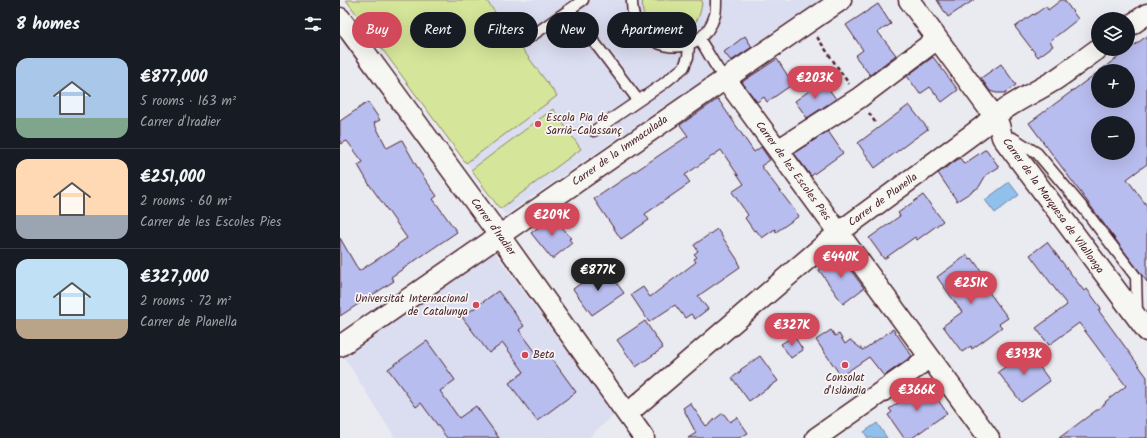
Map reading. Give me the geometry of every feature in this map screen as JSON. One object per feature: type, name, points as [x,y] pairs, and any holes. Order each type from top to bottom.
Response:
[{"type":"street","name":"Carrer de la Immaculada","points":[[340,346],[725,78],[841,0]]},
{"type":"street","name":"Carrer de la Marquesa de Vilallonga","points":[[909,0],[994,116],[999,125],[1002,137],[1142,325]]},
{"type":"street","points":[[1135,22],[1147,14]]},
{"type":"street","name":"Carrer d'Iradier","points":[[340,18],[499,235],[644,438]]},
{"type":"street","points":[[778,150],[859,98],[937,39]]},
{"type":"street","name":"Carrer de Planella","points":[[627,414],[838,233],[982,127],[1009,105],[1055,80],[1091,54]]},
{"type":"street","name":"Carrer de les Escoles Pies","points":[[725,78],[989,438]]},
{"type":"street","points":[[816,438],[917,367],[929,356]]},
{"type":"lane","points":[[538,32],[583,0]]},
{"type":"lane","points":[[632,0],[633,12]]},
{"type":"lane","points":[[716,0],[715,14],[709,28],[699,38],[709,53],[717,70],[725,78]]},
{"type":"lane","points":[[570,10],[638,100]]},
{"type":"lane","points":[[594,131],[663,84],[684,67],[689,48]]},
{"type":"path","points":[[814,31],[875,122]]},
{"type":"shaded area","name":"Escola Pia de Sarrià-Calassanç","points":[[346,0],[820,0],[505,215],[381,48],[402,48],[402,12],[355,12]]},
{"type":"shaded area","name":"Universitat Internacional de Catalunya","points":[[495,253],[614,415],[588,438],[395,438],[344,357]]},
{"type":"green space","points":[[346,0],[486,0],[495,12],[474,12],[474,48],[522,48],[557,96],[466,163],[381,48],[402,48],[402,12],[355,12]]},
{"type":"green space","points":[[643,0],[702,0],[699,17],[697,20],[697,12],[643,12]]},
{"type":"green space","points":[[553,109],[581,149],[500,209],[471,170]]},
{"type":"water","points":[[1009,182],[1019,195],[995,213],[985,200]]},
{"type":"water","points":[[877,423],[887,438],[868,438],[864,432]]},
{"type":"building","points":[[937,0],[974,0],[948,17]]},
{"type":"building","points":[[1061,0],[1064,0],[1078,19],[1050,41],[1053,46],[1038,57],[1015,27],[1046,6],[1048,10]]},
{"type":"building","points":[[878,4],[891,24],[878,32],[896,55],[870,75],[855,56],[863,50],[846,25]]},
{"type":"building","points":[[745,36],[752,47],[731,61],[724,52]]},
{"type":"building","points":[[1147,36],[1147,164],[1127,179],[1147,206],[1147,282],[1029,123],[1091,77],[1091,108],[1135,108],[1135,64],[1109,64],[1120,56],[1135,56],[1135,45]]},
{"type":"building","points":[[933,57],[958,90],[942,102],[930,87],[920,94],[907,76]]},
{"type":"building","points":[[777,59],[793,84],[767,102],[764,97],[757,102],[742,82]]},
{"type":"building","points":[[1001,64],[1016,85],[1005,93],[996,93],[990,91],[981,78]]},
{"type":"building","points":[[823,81],[836,99],[807,118],[795,101]]},
{"type":"building","points":[[718,99],[754,152],[761,147],[770,160],[761,166],[799,216],[776,232],[775,229],[762,238],[756,230],[754,231],[745,218],[748,215],[732,192],[744,184],[721,150],[685,175],[690,183],[645,214],[649,220],[621,239],[594,199],[688,136],[680,125]]},
{"type":"building","points":[[368,102],[380,120],[374,123],[387,148],[402,140],[420,172],[437,196],[433,199],[457,232],[391,277],[394,281],[340,316],[340,238],[359,271],[398,246],[397,245],[407,238],[369,184],[358,165],[363,162],[347,141],[340,144],[340,121]]},
{"type":"building","points":[[909,105],[928,129],[875,168],[858,143]]},
{"type":"building","points":[[828,131],[843,153],[811,176],[794,153]]},
{"type":"building","points":[[986,149],[999,167],[986,175],[979,187],[957,201],[938,173],[960,158],[964,164]]},
{"type":"building","points":[[923,195],[943,221],[917,240],[915,237],[884,259],[869,238],[900,216],[898,213]]},
{"type":"building","points":[[553,216],[571,238],[569,239],[572,243],[552,259],[531,233]]},
{"type":"building","points":[[717,229],[739,262],[740,267],[698,296],[708,309],[695,319],[691,314],[685,318],[675,305],[649,322],[631,295],[643,287],[650,297],[696,262],[694,259],[697,257],[694,254],[698,251],[694,245]]},
{"type":"building","points":[[1047,242],[1084,291],[1087,289],[1101,308],[1099,311],[1147,377],[1147,438],[1059,438],[1126,386],[1079,323],[1049,345],[1036,328],[1067,305],[1030,255]]},
{"type":"building","points":[[839,255],[864,288],[843,304],[819,270]]},
{"type":"building","points":[[967,255],[970,260],[972,258],[982,272],[977,276],[1008,318],[999,324],[1002,327],[972,349],[971,346],[962,352],[943,326],[962,312],[937,277]]},
{"type":"building","points":[[598,271],[602,278],[609,273],[624,293],[592,315],[573,289]]},
{"type":"building","name":"Beta","points":[[498,291],[524,326],[519,330],[540,358],[547,352],[576,392],[537,421],[509,383],[524,372],[503,343],[489,353],[462,317]]},
{"type":"building","points":[[645,321],[663,348],[636,367],[617,340]]},
{"type":"building","points":[[893,329],[912,356],[884,376],[869,357],[841,376],[816,340],[831,330],[835,336],[839,334],[845,344],[850,340],[863,350]]},
{"type":"building","points":[[794,336],[803,350],[791,358],[781,344]]},
{"type":"building","points":[[427,341],[455,380],[440,391],[459,418],[476,406],[499,438],[447,438],[421,403],[416,407],[388,369]]},
{"type":"building","points":[[1028,351],[1050,381],[1021,402],[998,372]]},
{"type":"building","points":[[760,356],[778,381],[749,401],[732,378],[741,371],[740,370]]},
{"type":"building","points":[[927,384],[947,413],[912,438],[904,438],[888,415],[892,412],[889,409]]},
{"type":"building","points":[[690,403],[706,426],[723,413],[730,422],[737,417],[748,433],[739,438],[688,438],[696,433],[683,408]]},
{"type":"place","name":"Escola Pia de Sarrià-Calassanç","points":[[538,124]]},
{"type":"place","name":"Universitat Internacional de Catalunya","points":[[476,305]]},
{"type":"place","name":"Beta","points":[[525,355]]},
{"type":"place","name":"Consolat d'Islàndia","points":[[845,365]]}]
